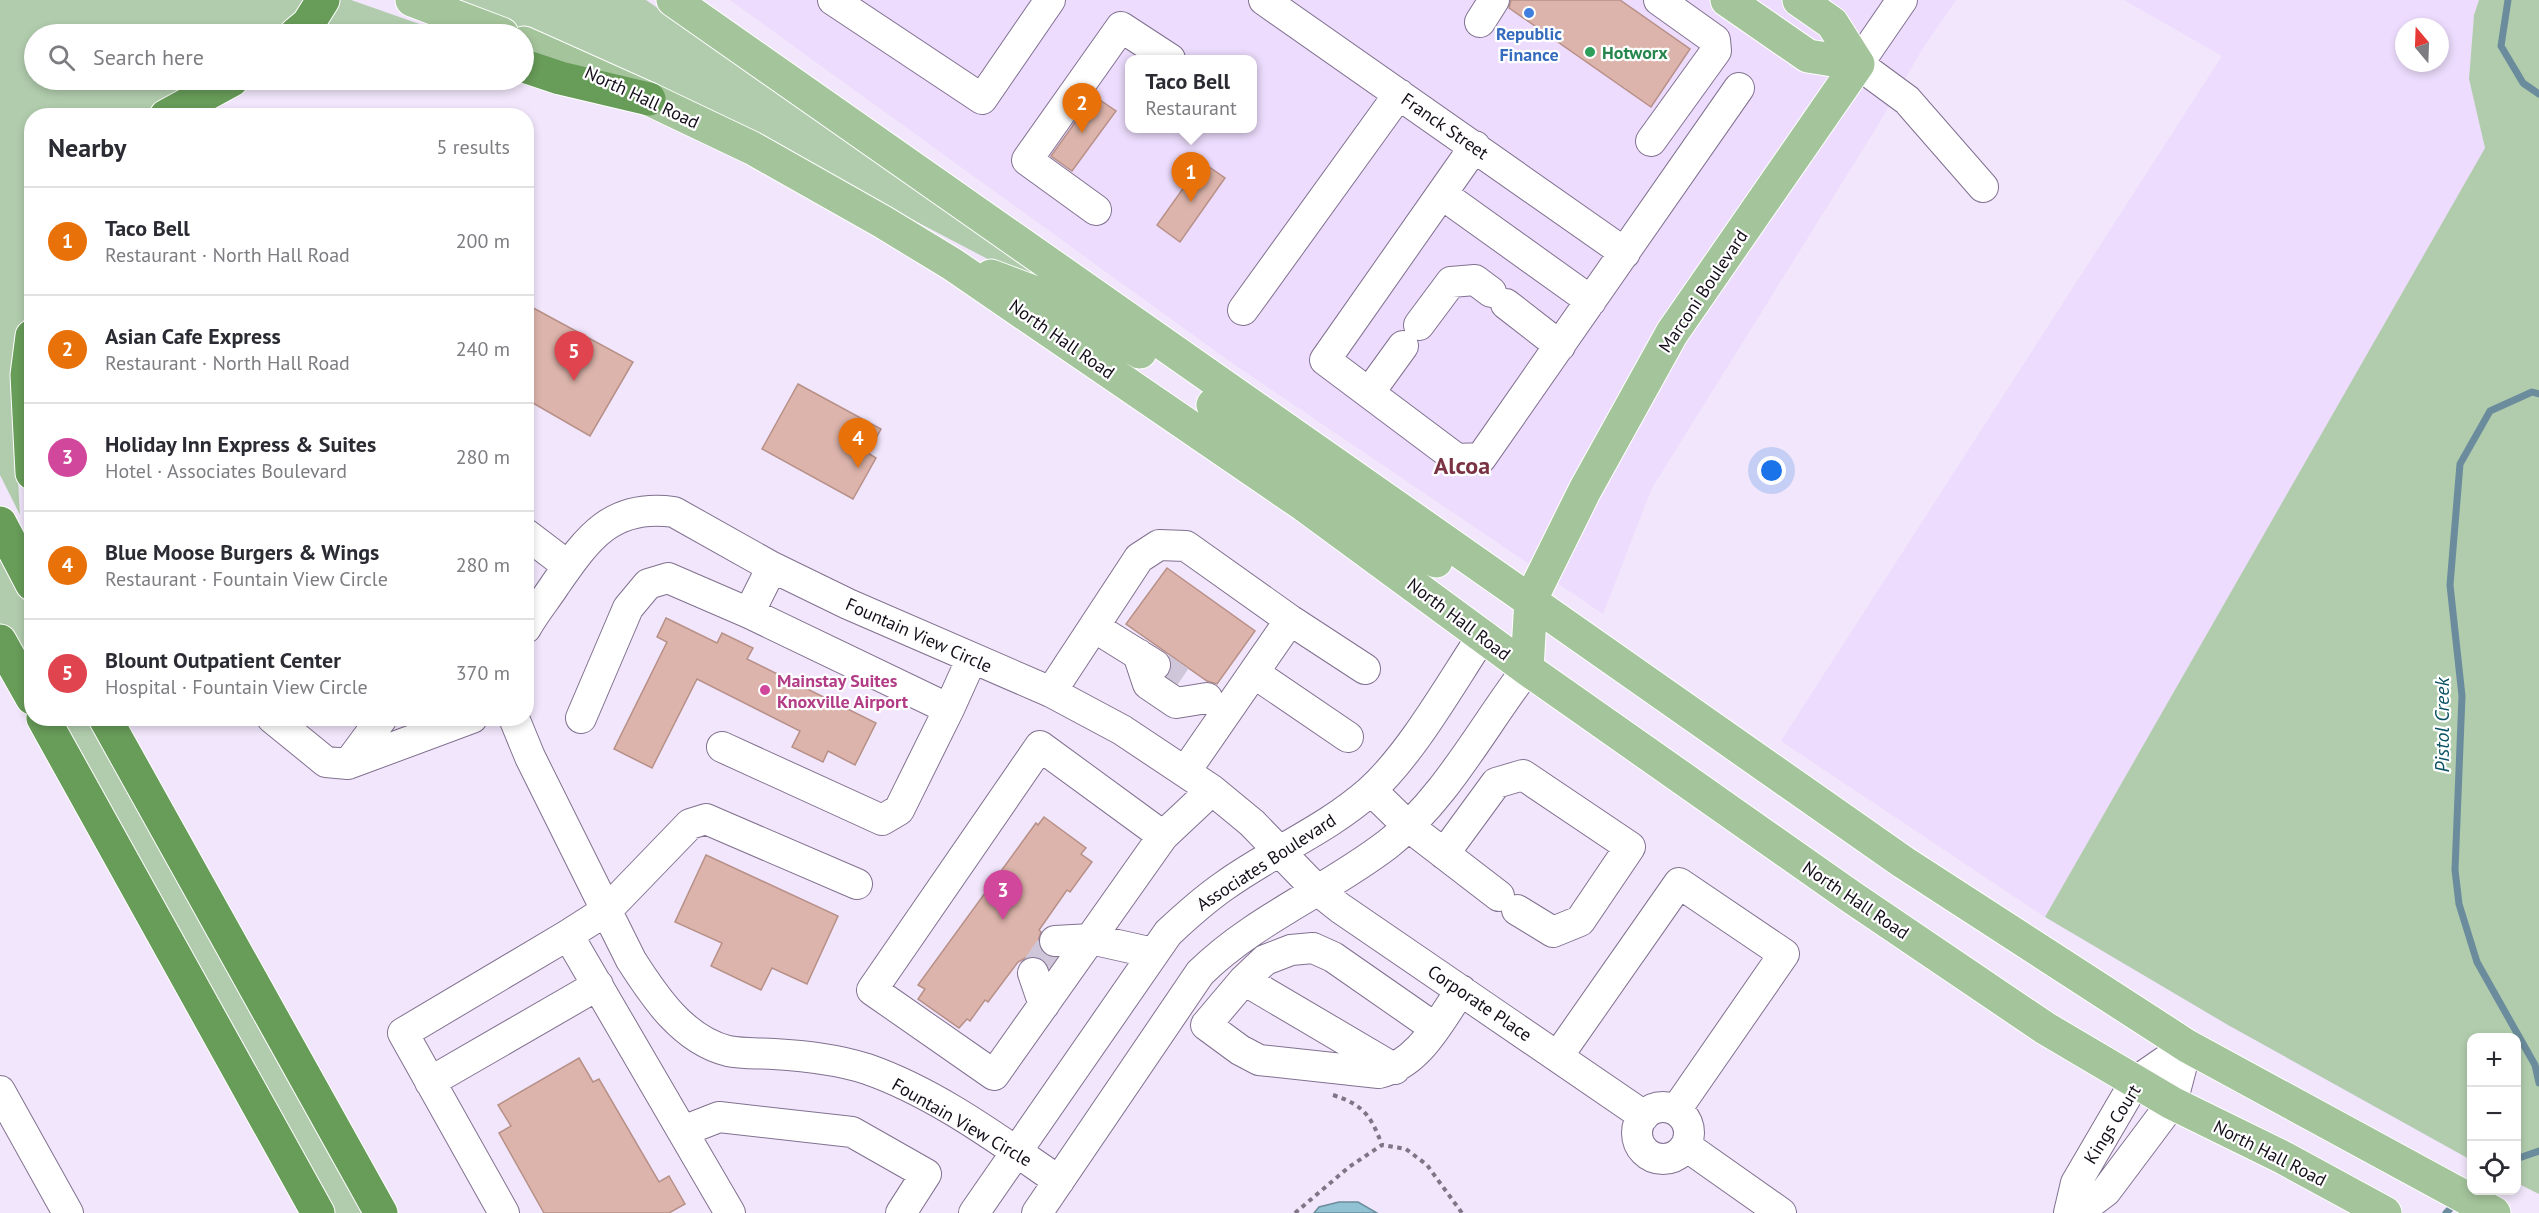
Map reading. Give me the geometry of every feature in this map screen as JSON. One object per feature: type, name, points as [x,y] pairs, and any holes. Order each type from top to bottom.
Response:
[{"type":"highway","points":[[308,24],[323,0]]},
{"type":"highway","points":[[534,69],[560,78],[649,99]]},
{"type":"highway","points":[[181,108],[214,90]]},
{"type":"highway","points":[[0,523],[24,569]]},
{"type":"highway","points":[[0,641],[24,684]]},
{"type":"highway","points":[[47,726],[318,1213]]},
{"type":"highway","points":[[109,726],[381,1213]]},
{"type":"main road","points":[[412,0],[476,24]]},
{"type":"main road","points":[[673,0],[1531,599],[1576,634],[1903,862],[2187,1046],[2494,1213]]},
{"type":"main road","points":[[1727,0],[1808,56],[1858,64]]},
{"type":"main road","points":[[1799,0],[1832,23],[1858,64]]},
{"type":"main road","name":"North Hall Road","points":[[534,47],[752,148],[952,264],[1304,506],[1527,669],[1850,897],[2045,1028],[2172,1103],[2284,1158],[2385,1213]]},
{"type":"main road","name":"Marconi Boulevard","points":[[1527,669],[1531,599],[1585,490],[1672,333],[1858,64]]},
{"type":"main road","points":[[952,264],[1016,284],[1052,299],[1114,334],[1298,466],[1476,588],[1503,601],[1531,599]]},
{"type":"main road","name":"Marconi Boulevard","points":[[1483,635],[1531,599]]},
{"type":"street","points":[[833,0],[982,99],[1050,0]]},
{"type":"street","name":"Franck Street","points":[[1264,0],[1625,253]]},
{"type":"street","points":[[1651,141],[1716,51],[1715,40],[1659,0]]},
{"type":"street","name":"Marconi Boulevard","points":[[1858,64],[1902,0]]},
{"type":"street","points":[[1096,210],[1027,160],[1121,27],[1163,55]]},
{"type":"street","points":[[1858,64],[1907,100],[1983,188]]},
{"type":"street","points":[[1475,146],[1443,195],[1325,360],[1457,459],[1481,458],[1739,88]]},
{"type":"street","points":[[1243,310],[1399,94]]},
{"type":"street","points":[[1443,195],[1591,301]]},
{"type":"street","points":[[1369,393],[1452,282],[1475,280],[1560,346]]},
{"type":"street","name":"Fountain View Circle","points":[[534,616],[568,566],[597,530],[613,520],[634,512],[657,510],[674,512],[772,567],[1051,692],[1122,730],[1212,790],[1252,823],[1316,890]]},
{"type":"street","points":[[534,540],[568,566]]},
{"type":"street","points":[[1051,692],[1138,558],[1159,544],[1186,546],[1290,620],[1365,669]]},
{"type":"street","points":[[749,613],[772,567]]},
{"type":"street","points":[[581,717],[628,608],[648,584],[668,578],[749,613],[949,709]]},
{"type":"street","points":[[1185,772],[1217,704],[1254,673],[1290,620]]},
{"type":"street","points":[[1094,627],[1217,704]]},
{"type":"street","name":"Associates Boulevard","points":[[974,1213],[1168,933],[1224,885],[1281,852],[1338,815],[1371,790],[1406,749],[1483,635]]},
{"type":"street","points":[[722,747],[882,820],[899,810],[972,658]]},
{"type":"street","points":[[1160,668],[1148,684],[1176,703],[1217,704]]},
{"type":"street","points":[[1037,1213],[1200,974],[1218,955],[1245,935],[1388,844],[1408,826],[1440,790],[1527,669]]},
{"type":"street","points":[[1254,673],[1348,737]]},
{"type":"street","points":[[282,726],[326,762],[348,764],[450,726]]},
{"type":"street","points":[[348,764],[376,726]]},
{"type":"street","name":"Fountain View Circle","points":[[517,726],[530,757],[631,960],[647,985],[672,1016],[694,1035],[729,1051],[825,1058],[867,1069],[911,1088],[1059,1181]]},
{"type":"street","points":[[1163,836],[1040,746],[872,990],[994,1075],[1163,836],[1212,790]]},
{"type":"street","points":[[1371,790],[1408,826],[1444,854],[1509,903],[1553,932],[1581,921],[1630,847],[1523,775],[1496,783],[1444,854]]},
{"type":"street","points":[[504,1213],[403,1033],[607,910],[690,824],[706,819],[857,884]]},
{"type":"street","points":[[1558,1056],[1679,883],[1784,954],[1676,1110]]},
{"type":"street","name":"Corporate Place","points":[[1316,890],[1644,1116]]},
{"type":"street","points":[[568,935],[730,1213]]},
{"type":"street","points":[[1055,941],[1091,939],[1153,953]]},
{"type":"street","points":[[1435,1028],[1333,957],[1313,948],[1291,950],[1265,960],[1244,980],[1206,1025],[1240,1050],[1259,1060],[1379,1073],[1395,1070],[1422,1047],[1435,1028],[1461,990]]},
{"type":"street","points":[[1033,973],[1044,1005]]},
{"type":"street","points":[[1244,980],[1395,1070]]},
{"type":"street","points":[[430,1082],[597,985]]},
{"type":"street","name":"Kings Court","points":[[2069,1213],[2076,1182],[2135,1082],[2187,1046]]},
{"type":"street","name":"Kings Court","points":[[2077,1213],[2106,1191],[2172,1103],[2187,1046]]},
{"type":"street","points":[[0,1091],[68,1213]]},
{"type":"street","points":[[1659,1107],[1676,1110],[1688,1123],[1689,1139],[1686,1146],[1680,1153],[1665,1159],[1649,1155],[1642,1149],[1637,1132],[1644,1116],[1659,1107]]},
{"type":"street","points":[[683,1131],[718,1116],[852,1132],[926,1174],[901,1213]]},
{"type":"street","points":[[1686,1146],[1780,1213]]},
{"type":"path","points":[[1324,1092],[1361,1107],[1375,1127],[1382,1145]]},
{"type":"path","points":[[1295,1213],[1349,1167],[1382,1145],[1406,1149],[1427,1165],[1462,1213]]},
{"type":"shaded area","points":[[730,0],[1956,0],[1923,48],[1878,125],[1652,488],[1603,614],[1232,363]]},
{"type":"shaded area","points":[[2124,0],[2479,0],[2474,15],[2469,79],[2485,148],[2045,917],[1781,741],[2222,56]]},
{"type":"green space","points":[[0,0],[315,0],[291,24],[24,24],[24,90],[183,90],[157,108],[24,108],[24,319],[12,376],[20,515],[0,475]]},
{"type":"green space","points":[[332,0],[351,0],[419,24],[312,24]]},
{"type":"green space","points":[[452,0],[646,0],[1119,328],[789,156],[534,34],[534,24],[509,24]]},
{"type":"green space","points":[[2479,0],[2539,0],[2539,1194],[2521,1185],[2521,1033],[2467,1033],[2467,1158],[2228,1025],[2045,917],[2485,148],[2469,79],[2474,15]]},
{"type":"green space","points":[[0,552],[24,600],[24,666],[0,623]]},
{"type":"green space","points":[[58,726],[92,726],[364,1213],[334,1213]]},
{"type":"water","points":[[1339,1202],[1358,1202],[1377,1213],[1314,1213],[1319,1207]]},
{"type":"building","points":[[1511,0],[1620,0],[1690,49],[1651,107],[1509,8]]},
{"type":"building","points":[[1094,96],[1116,111],[1072,171],[1051,156]]},
{"type":"building","points":[[1202,162],[1225,178],[1180,242],[1157,225]]},
{"type":"building","points":[[534,308],[633,362],[590,436],[534,404]]},
{"type":"building","points":[[798,384],[881,429],[868,453],[876,458],[853,499],[762,449]]},
{"type":"building","points":[[1167,568],[1255,631],[1217,684],[1207,681],[1126,624]]},
{"type":"building","name":"Mainstay Suites Knoxville Airport","points":[[666,618],[717,643],[722,633],[753,648],[747,659],[876,723],[855,765],[828,751],[823,762],[792,747],[800,731],[697,679],[652,768],[614,749],[667,642],[657,637]]},
{"type":"building","points":[[1044,817],[1086,848],[1081,854],[1092,862],[1070,892],[1067,890],[1039,930],[1041,932],[1038,941],[1040,950],[1047,956],[1055,958],[1049,967],[1044,960],[1036,956],[1027,957],[1018,962],[988,1002],[985,1000],[970,1021],[967,1019],[959,1028],[918,999],[925,989],[918,985],[1036,823],[1038,825]]},
{"type":"building","points":[[706,855],[838,916],[807,984],[772,968],[761,990],[711,966],[722,943],[675,922]]},
{"type":"building","points":[[579,1058],[593,1082],[599,1079],[659,1182],[669,1176],[685,1204],[669,1213],[544,1213],[499,1133],[511,1126],[498,1105]]},
{"type":"waterway","name":"Pistol Creek","points":[[2508,0],[2501,46],[2523,83],[2539,94]]},
{"type":"waterway","name":"Pistol Creek","points":[[2539,394],[2532,392],[2490,411],[2460,464],[2450,585],[2462,696],[2455,870],[2459,904],[2477,962],[2535,1065],[2539,1083]]},
{"type":"waterway","name":"Pistol Creek","points":[[2521,1157],[2539,1151]]},
{"type":"waterway","name":"Pistol Creek","points":[[2446,1213],[2457,1202]]},
{"type":"tunnel","points":[[1161,668],[1180,681]]},
{"type":"tunnel","points":[[1033,973],[1055,941]]},
{"type":"place","name":"Republic Finance","points":[[1529,13]]},
{"type":"place","name":"Hotworx","points":[[1590,52]]},
{"type":"place","name":"Asian Cafe Express","points":[[1082,133]]},
{"type":"place","name":"Taco Bell","points":[[1191,202]]},
{"type":"place","name":"Blount Outpatient Center","points":[[574,381]]},
{"type":"place","name":"Blue Moose Burgers & Wings","points":[[858,468]]},
{"type":"place","name":"Mainstay Suites Knoxville Airport","points":[[765,690]]},
{"type":"place","name":"Holiday Inn Express & Suites","points":[[1003,920]]},
{"type":"district","name":"Alcoa","points":[[1462,465]]}]
